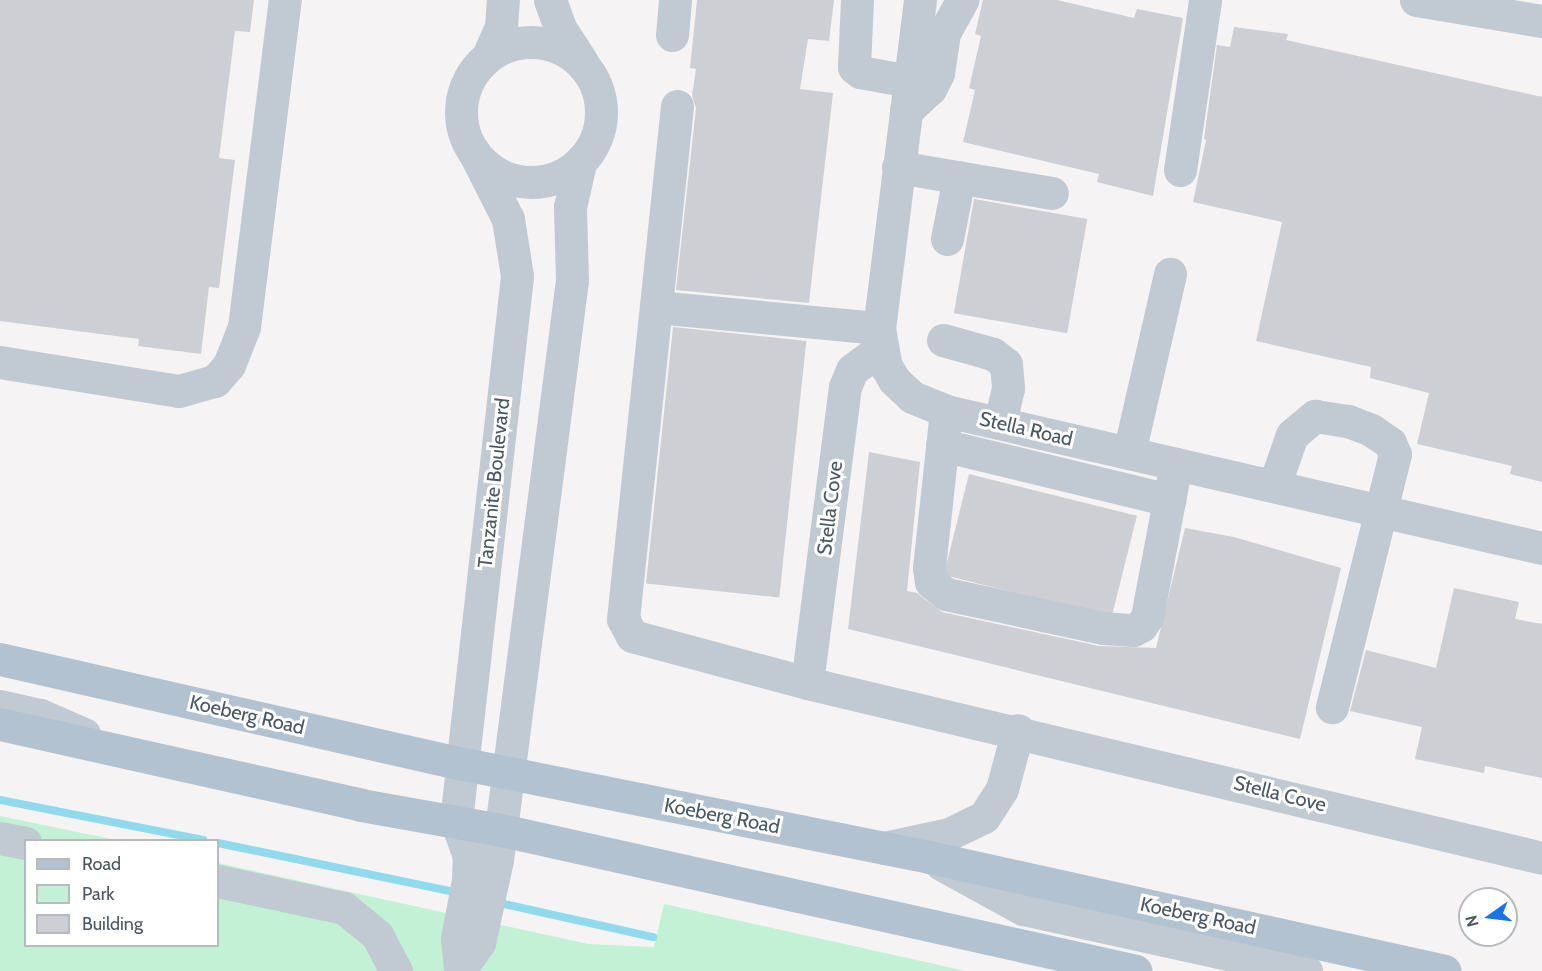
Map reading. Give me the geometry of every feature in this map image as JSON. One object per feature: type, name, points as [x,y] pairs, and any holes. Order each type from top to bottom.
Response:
[{"type":"main road","name":"Koeberg Road","points":[[0,659],[464,764],[929,857],[1445,971]]},
{"type":"main road","points":[[0,724],[361,805],[501,830],[1136,971]]},
{"type":"street","points":[[0,362],[179,391],[215,381],[229,365],[244,327],[285,0]]},
{"type":"street","points":[[488,57],[501,27],[503,0]]},
{"type":"street","points":[[550,0],[560,28],[585,66],[599,92],[602,117],[598,137],[580,163],[560,177],[540,182],[514,180],[492,170],[474,153],[461,118],[463,94],[472,74],[488,57],[508,45],[538,42],[562,48],[585,66]]},
{"type":"street","points":[[672,35],[675,0]]},
{"type":"street","points":[[856,0],[854,67],[908,96],[930,89],[938,73],[944,33],[962,0]]},
{"type":"street","name":"Stella Road","points":[[920,0],[898,167],[880,338],[894,380],[912,397],[946,411],[1542,548]]},
{"type":"street","points":[[1180,170],[1205,0]]},
{"type":"street","points":[[1416,0],[1542,21]]},
{"type":"street","points":[[677,106],[656,306],[880,338]]},
{"type":"street","name":"Tanzanite Boulevard","points":[[456,821],[517,276],[508,219],[474,153]]},
{"type":"street","points":[[461,969],[479,943],[472,918],[480,882],[501,830],[572,280],[570,207],[580,163]]},
{"type":"street","points":[[898,167],[1052,193]]},
{"type":"street","points":[[947,239],[959,177]]},
{"type":"street","points":[[1128,453],[1170,274]]},
{"type":"street","name":"Stella Cove","points":[[656,306],[623,619],[627,632],[645,642],[807,683],[1018,730],[1542,858]]},
{"type":"street","name":"Stella Cove","points":[[807,683],[845,387],[852,370],[880,338]]},
{"type":"street","points":[[943,340],[993,354],[1006,364],[1008,387],[1000,423]]},
{"type":"street","points":[[946,411],[929,568],[932,582],[946,594],[1103,628],[1133,630],[1147,617],[1176,464]]},
{"type":"street","points":[[1274,486],[1292,435],[1300,425],[1315,416],[1348,421],[1382,436],[1395,454],[1332,707]]},
{"type":"street","points":[[942,445],[1169,500]]},
{"type":"street","points":[[0,706],[40,715],[119,749]]},
{"type":"street","points":[[884,848],[949,834],[984,817],[1002,789],[1018,730]]},
{"type":"street","points":[[456,821],[480,882]]},
{"type":"street","points":[[0,838],[24,843]]},
{"type":"street","points":[[929,857],[1023,909],[1306,971]]},
{"type":"street","points":[[219,881],[344,908],[377,935],[396,971]]},
{"type":"green space","points":[[0,816],[111,839],[24,839],[24,947],[219,947],[219,863],[588,944],[654,947],[664,904],[966,971],[0,971]]},
{"type":"building","points":[[0,0],[254,0],[250,32],[235,31],[219,158],[235,160],[219,288],[209,287],[201,354],[138,346],[139,339],[0,321]]},
{"type":"building","points":[[697,0],[834,0],[829,41],[808,39],[800,89],[833,93],[809,303],[676,290],[696,108],[692,96],[696,69],[690,68]]},
{"type":"building","points":[[983,0],[1057,0],[1134,18],[1137,9],[1183,18],[1153,196],[1097,182],[1099,174],[963,142],[975,90],[969,88],[981,36],[975,34]]},
{"type":"building","points":[[1234,27],[1288,34],[1286,40],[1542,97],[1542,482],[1510,474],[1512,466],[1417,444],[1429,393],[1370,378],[1371,367],[1256,341],[1282,222],[1193,202],[1206,140],[1204,139],[1217,45],[1230,47]]},
{"type":"building","points":[[974,199],[1087,219],[1067,333],[954,313]]},
{"type":"building","points":[[673,327],[806,341],[779,598],[646,584]]},
{"type":"building","points":[[869,452],[920,462],[907,591],[917,593],[942,612],[1099,646],[1156,648],[1185,528],[1234,537],[1341,568],[1300,739],[848,629]]},
{"type":"building","points":[[969,474],[1137,516],[1112,617],[944,575]]},
{"type":"building","points":[[1454,588],[1519,602],[1515,619],[1542,624],[1542,778],[1485,766],[1484,773],[1415,759],[1422,727],[1350,711],[1366,650],[1436,668]]},
{"type":"waterway","points":[[0,800],[198,839]]},
{"type":"waterway","points":[[219,843],[460,893]]},
{"type":"waterway","points":[[495,902],[653,937]]}]
